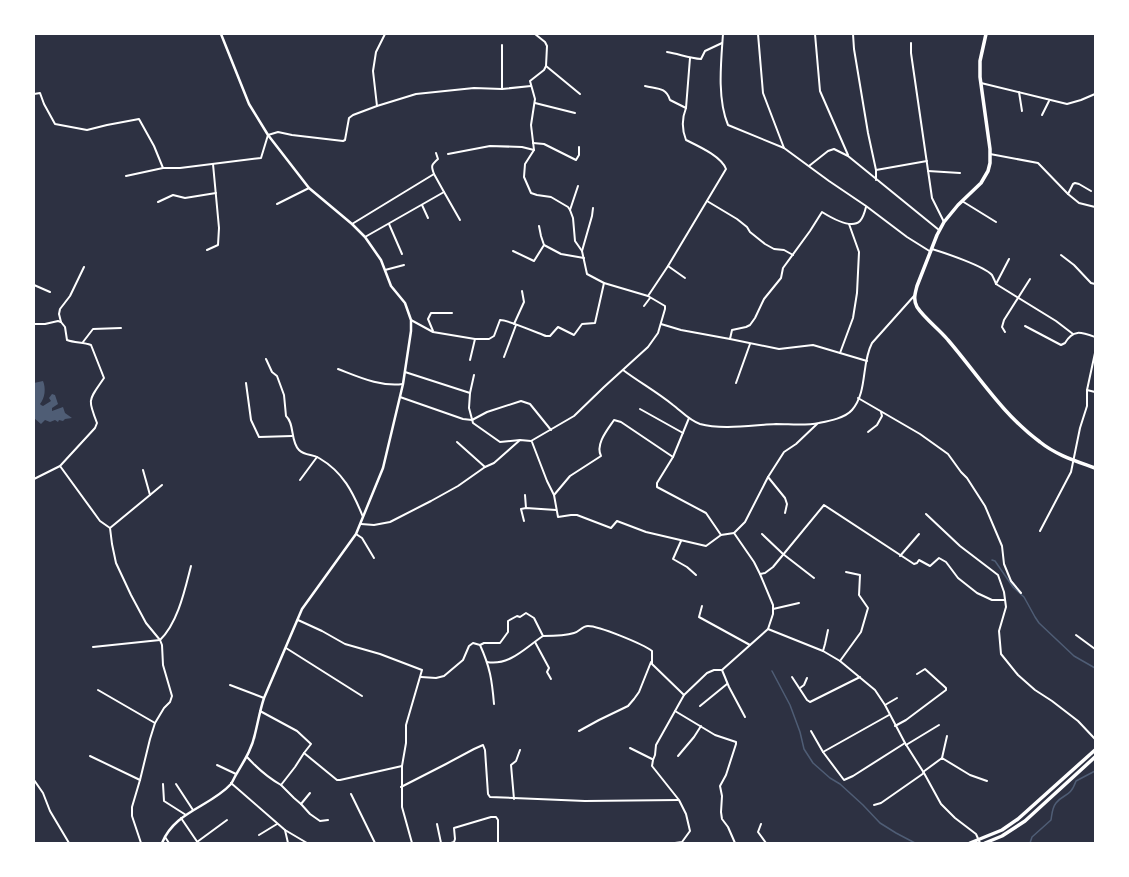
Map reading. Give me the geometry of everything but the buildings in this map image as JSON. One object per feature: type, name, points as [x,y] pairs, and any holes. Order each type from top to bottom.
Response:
[{"type":"main road","points":[[986,34],[980,61],[981,83],[989,136],[990,163],[984,178],[958,205],[939,230],[914,295],[914,301],[921,312],[949,341],[996,400],[1030,435],[1057,454],[1095,468]]},
{"type":"main road","points":[[970,843],[980,841],[1002,830],[1018,819],[1095,750]]},
{"type":"main road","points":[[985,843],[1002,836],[1025,821],[1095,757]]},
{"type":"street","points":[[162,843],[172,826],[181,818],[218,794],[231,783],[247,757],[255,735],[264,698],[302,610],[356,534],[361,524],[383,468],[403,384],[411,331],[411,320],[405,303],[392,286],[381,260],[365,237],[352,224],[309,188],[268,135],[249,104],[221,34]]},
{"type":"street","points":[[376,106],[373,71],[376,52],[385,34]]},
{"type":"street","points":[[474,375],[470,392],[469,408],[473,423],[500,442],[520,440],[532,441],[574,416],[604,386],[648,347],[658,333],[665,310],[665,306],[649,297],[604,283],[587,274],[582,252],[575,242],[573,218],[568,207],[550,196],[537,195],[529,190],[524,177],[524,169],[525,164],[534,150],[531,125],[535,103],[530,81],[544,70],[546,66],[547,46],[545,42],[535,34]]},
{"type":"street","points":[[723,34],[721,93],[724,116],[728,125],[784,148],[866,206],[907,238],[931,250],[965,261],[982,269],[992,275],[996,284],[1056,320],[1073,334]]},
{"type":"street","points":[[758,34],[763,93],[784,148]]},
{"type":"street","points":[[814,34],[820,92],[848,156]]},
{"type":"street","points":[[853,34],[876,170],[876,180]]},
{"type":"street","points":[[667,52],[690,58],[701,59],[705,52],[722,43]]},
{"type":"street","points":[[910,43],[910,53],[932,198],[944,222]]},
{"type":"street","points":[[502,45],[502,89]]},
{"type":"street","points":[[644,306],[726,169],[724,164],[704,149],[686,140],[684,133],[684,114],[686,108],[690,58]]},
{"type":"street","points":[[546,66],[580,94]]},
{"type":"street","points":[[981,83],[1048,101],[1067,104],[1095,94]]},
{"type":"street","points":[[268,135],[278,132],[344,141],[349,118],[353,115],[376,106],[416,94],[474,88],[502,89],[531,86]]},
{"type":"street","points":[[645,86],[665,90],[670,100],[686,108]]},
{"type":"street","points":[[1019,92],[1022,112]]},
{"type":"street","points":[[34,94],[40,93],[55,124],[87,130],[139,119],[154,146],[163,168]]},
{"type":"street","points":[[1042,115],[1048,101]]},
{"type":"street","points":[[535,103],[575,113]]},
{"type":"street","points":[[126,176],[163,168],[180,168],[261,158],[268,135]]},
{"type":"street","points":[[533,143],[544,144],[576,160],[579,155],[579,147]]},
{"type":"street","points":[[448,154],[490,146],[522,147],[534,150]]},
{"type":"street","points":[[809,166],[828,151],[834,149],[848,156],[939,230]]},
{"type":"street","points":[[436,154],[438,159],[432,164],[431,167],[460,220]]},
{"type":"street","points":[[990,154],[1038,164],[1079,203],[1095,207]]},
{"type":"street","points":[[876,170],[927,161]]},
{"type":"street","points":[[207,250],[218,245],[219,228],[213,164]]},
{"type":"street","points":[[928,171],[960,173]]},
{"type":"street","points":[[352,224],[434,174]]},
{"type":"street","points":[[1068,194],[1075,183],[1091,191]]},
{"type":"street","points":[[570,210],[578,186]]},
{"type":"street","points":[[277,204],[309,188]]},
{"type":"street","points":[[365,237],[444,192]]},
{"type":"street","points":[[158,202],[173,195],[185,198],[216,193]]},
{"type":"street","points":[[707,200],[737,219],[765,244],[774,249],[784,250],[792,255]]},
{"type":"street","points":[[962,202],[996,222]]},
{"type":"street","points":[[422,205],[428,218]]},
{"type":"street","points":[[730,339],[732,330],[750,325],[764,299],[781,278],[783,268],[822,212],[835,220],[849,224],[857,224],[861,220],[866,206]]},
{"type":"street","points":[[582,252],[593,208]]},
{"type":"street","points":[[389,224],[402,254]]},
{"type":"street","points":[[840,353],[853,318],[857,293],[859,252],[849,224]]},
{"type":"street","points":[[539,226],[544,245],[561,254],[584,258]]},
{"type":"street","points":[[513,251],[534,261],[544,245]]},
{"type":"street","points":[[1061,255],[1095,284]]},
{"type":"street","points":[[996,284],[1009,259]]},
{"type":"street","points":[[385,270],[404,265]]},
{"type":"street","points":[[668,266],[685,278]]},
{"type":"street","points":[[34,479],[60,466],[95,428],[97,423],[91,407],[90,398],[104,378],[91,345],[83,342],[73,342],[67,340],[65,327],[61,322],[59,314],[60,310],[70,296],[84,267]]},
{"type":"street","points":[[1005,332],[1002,327],[1004,320],[1030,279]]},
{"type":"street","points":[[411,320],[433,332],[475,339],[489,339],[494,336],[500,320],[504,319],[515,325],[546,336],[550,336],[558,327],[574,335],[582,324],[595,323],[604,283]]},
{"type":"street","points":[[34,285],[50,292]]},
{"type":"street","points":[[504,356],[524,302],[522,291]]},
{"type":"street","points":[[623,370],[699,424],[724,427],[745,425],[818,424],[845,415],[852,410],[858,398],[864,379],[869,349],[872,343],[914,295]]},
{"type":"street","points":[[433,332],[428,319],[431,313],[452,313]]},
{"type":"street","points":[[34,324],[61,322]]},
{"type":"street","points":[[661,324],[681,330],[750,344],[779,348],[813,345],[867,361]]},
{"type":"street","points":[[1025,326],[1061,345],[1065,343],[1069,335],[1073,334],[1084,334],[1095,337]]},
{"type":"street","points":[[83,342],[93,329],[122,328]]},
{"type":"street","points":[[470,360],[475,339]]},
{"type":"street","points":[[736,382],[750,344]]},
{"type":"street","points":[[1040,531],[1071,472],[1080,428],[1087,406],[1087,390],[1095,353]]},
{"type":"street","points":[[266,359],[272,372],[277,376],[284,395],[286,416],[291,426],[292,436],[298,450],[304,454],[317,457],[328,463],[347,483],[354,495],[363,517]]},
{"type":"street","points":[[338,369],[376,383],[396,385],[403,384]]},
{"type":"street","points":[[405,372],[470,392]]},
{"type":"street","points":[[246,383],[251,420],[259,437],[292,436]]},
{"type":"street","points":[[1087,390],[1095,392]]},
{"type":"street","points":[[400,397],[463,419],[472,420],[487,412],[520,401],[530,404],[551,430]]},
{"type":"street","points":[[858,398],[920,434],[948,454],[967,478],[985,506],[1002,546],[1004,564],[1011,581],[1022,593]]},
{"type":"street","points":[[640,409],[683,433]]},
{"type":"street","points":[[868,432],[877,425],[882,416],[881,411]]},
{"type":"street","points":[[689,418],[673,457],[657,483],[657,487],[706,513],[721,535]]},
{"type":"street","points":[[554,495],[570,476],[601,456],[599,447],[614,420],[621,422],[673,457]]},
{"type":"street","points":[[532,441],[547,481],[554,495],[558,517],[577,515],[611,528],[617,521],[646,532],[706,546],[721,535],[734,533],[745,522],[768,477],[784,452],[796,444],[818,424]]},
{"type":"street","points":[[361,524],[374,525],[390,522],[458,486],[484,467],[494,463],[520,440]]},
{"type":"street","points":[[457,442],[484,467]]},
{"type":"street","points":[[300,480],[317,457]]},
{"type":"street","points":[[60,466],[100,521],[110,528],[116,563],[146,624],[160,640],[162,645],[163,665],[172,696],[170,702],[164,708],[155,723],[132,807],[132,816],[141,843]]},
{"type":"street","points":[[143,470],[150,495]]},
{"type":"street","points":[[768,477],[785,498],[787,504],[785,513]]},
{"type":"street","points":[[110,528],[162,485]]},
{"type":"street","points":[[525,495],[526,508]]},
{"type":"street","points":[[760,574],[765,573],[773,567],[824,505],[914,564],[919,560],[930,566],[939,558],[946,562],[958,578],[977,593],[992,600],[1005,600]]},
{"type":"street","points":[[524,521],[521,509],[556,510]]},
{"type":"street","points":[[926,514],[960,546],[998,575],[1004,592],[1006,606],[999,631],[1001,654],[1018,675],[1035,690],[1052,701],[1078,722],[1095,739]]},
{"type":"street","points":[[675,843],[682,842],[690,831],[686,814],[678,800],[652,766],[656,745],[684,695],[707,673],[714,670],[722,670],[768,629],[773,614],[773,605],[760,574],[754,562],[734,533]]},
{"type":"street","points":[[356,534],[362,538],[374,558]]},
{"type":"street","points":[[762,534],[783,554],[814,578]]},
{"type":"street","points":[[900,556],[919,534]]},
{"type":"street","points":[[681,541],[673,559],[687,567],[696,575]]},
{"type":"street","points":[[93,647],[160,640],[166,635],[180,607],[191,566]]},
{"type":"street","points":[[840,661],[861,632],[868,608],[859,596],[860,575],[846,572]]},
{"type":"street","points":[[773,609],[799,603]]},
{"type":"street","points":[[702,606],[699,617],[750,645]]},
{"type":"street","points":[[421,677],[436,678],[444,676],[463,660],[469,646],[473,643],[500,643],[508,632],[508,621],[517,616],[520,617],[526,613],[534,618],[543,636]]},
{"type":"street","points":[[298,620],[345,644],[380,654],[422,670],[406,725],[406,743],[402,766],[402,806],[412,843]]},
{"type":"street","points":[[487,662],[504,662],[514,657],[543,636],[575,633],[583,627],[588,626],[637,642],[649,648],[652,651],[652,664],[684,695]]},
{"type":"street","points":[[768,629],[823,651],[840,661],[875,690],[885,705],[895,726],[924,772],[941,804],[955,818],[976,834],[980,841]]},
{"type":"street","points":[[823,651],[826,644],[828,630]]},
{"type":"street","points":[[1076,635],[1095,649]]},
{"type":"street","points":[[535,642],[549,668],[547,672],[551,679]]},
{"type":"street","points":[[480,644],[492,681],[494,704]]},
{"type":"street","points":[[286,648],[362,696]]},
{"type":"street","points":[[579,731],[628,706],[639,692],[652,660]]},
{"type":"street","points":[[895,726],[906,720],[946,690],[946,688],[925,669],[917,674]]},
{"type":"street","points":[[722,670],[727,684],[745,717]]},
{"type":"street","points":[[792,677],[807,700],[810,702],[860,677]]},
{"type":"street","points":[[800,688],[804,685],[807,678]]},
{"type":"street","points":[[700,706],[727,684]]},
{"type":"street","points":[[230,685],[264,698]]},
{"type":"street","points":[[98,690],[155,723]]},
{"type":"street","points":[[885,705],[897,698]]},
{"type":"street","points":[[260,711],[297,731],[311,744],[295,768],[281,785]]},
{"type":"street","points":[[675,712],[715,735],[736,742],[726,775],[720,786],[722,796],[722,819],[728,827],[735,843]]},
{"type":"street","points":[[823,752],[890,715]]},
{"type":"street","points":[[811,731],[823,752],[844,780],[939,725]]},
{"type":"street","points":[[678,756],[701,726]]},
{"type":"street","points":[[874,805],[881,803],[942,758],[947,736]]},
{"type":"street","points":[[401,787],[474,748],[483,745],[485,750],[488,794],[493,798],[585,801],[678,800]]},
{"type":"street","points":[[630,748],[652,760]]},
{"type":"street","points":[[514,799],[511,765],[516,761],[520,750]]},
{"type":"street","points":[[304,753],[337,780],[402,766]]},
{"type":"street","points":[[90,756],[140,780]]},
{"type":"street","points":[[247,757],[259,770],[281,785],[310,814],[320,821],[328,820]]},
{"type":"street","points":[[942,758],[970,775],[987,781]]},
{"type":"street","points":[[218,765],[236,774]]},
{"type":"street","points":[[34,780],[43,793],[50,811],[69,843]]},
{"type":"street","points":[[231,783],[284,830],[307,843]]},
{"type":"street","points":[[163,784],[164,801],[186,815]]},
{"type":"street","points":[[176,784],[193,810]]},
{"type":"street","points":[[301,804],[310,793]]},
{"type":"street","points":[[351,794],[375,843]]},
{"type":"street","points":[[451,843],[454,842],[455,839],[454,828],[491,817],[496,817],[498,820],[498,843]]},
{"type":"street","points":[[181,818],[197,842],[227,820]]},
{"type":"street","points":[[259,835],[277,824]]},
{"type":"street","points":[[437,824],[441,843]]},
{"type":"street","points":[[761,824],[758,832],[766,843]]},
{"type":"street","points":[[284,830],[288,843]]},
{"type":"street","points":[[165,836],[169,843]]},
{"type":"water","points":[[43,381],[44,393],[40,404],[43,406],[51,401],[49,398],[52,394],[55,395],[58,404],[52,408],[52,411],[63,407],[65,413],[72,418],[65,419],[63,421],[59,420],[58,422],[55,420],[50,422],[45,420],[41,424],[34,418],[34,383]]},
{"type":"waterway","points":[[992,560],[995,561],[1013,587],[1024,597],[1039,623],[1074,656],[1095,668]]},
{"type":"waterway","points":[[772,671],[790,705],[800,732],[804,749],[813,763],[830,778],[840,784],[880,823],[915,843]]},
{"type":"waterway","points":[[1030,843],[1032,837],[1051,820],[1056,803],[1069,793],[1076,781],[1095,771]]}]
